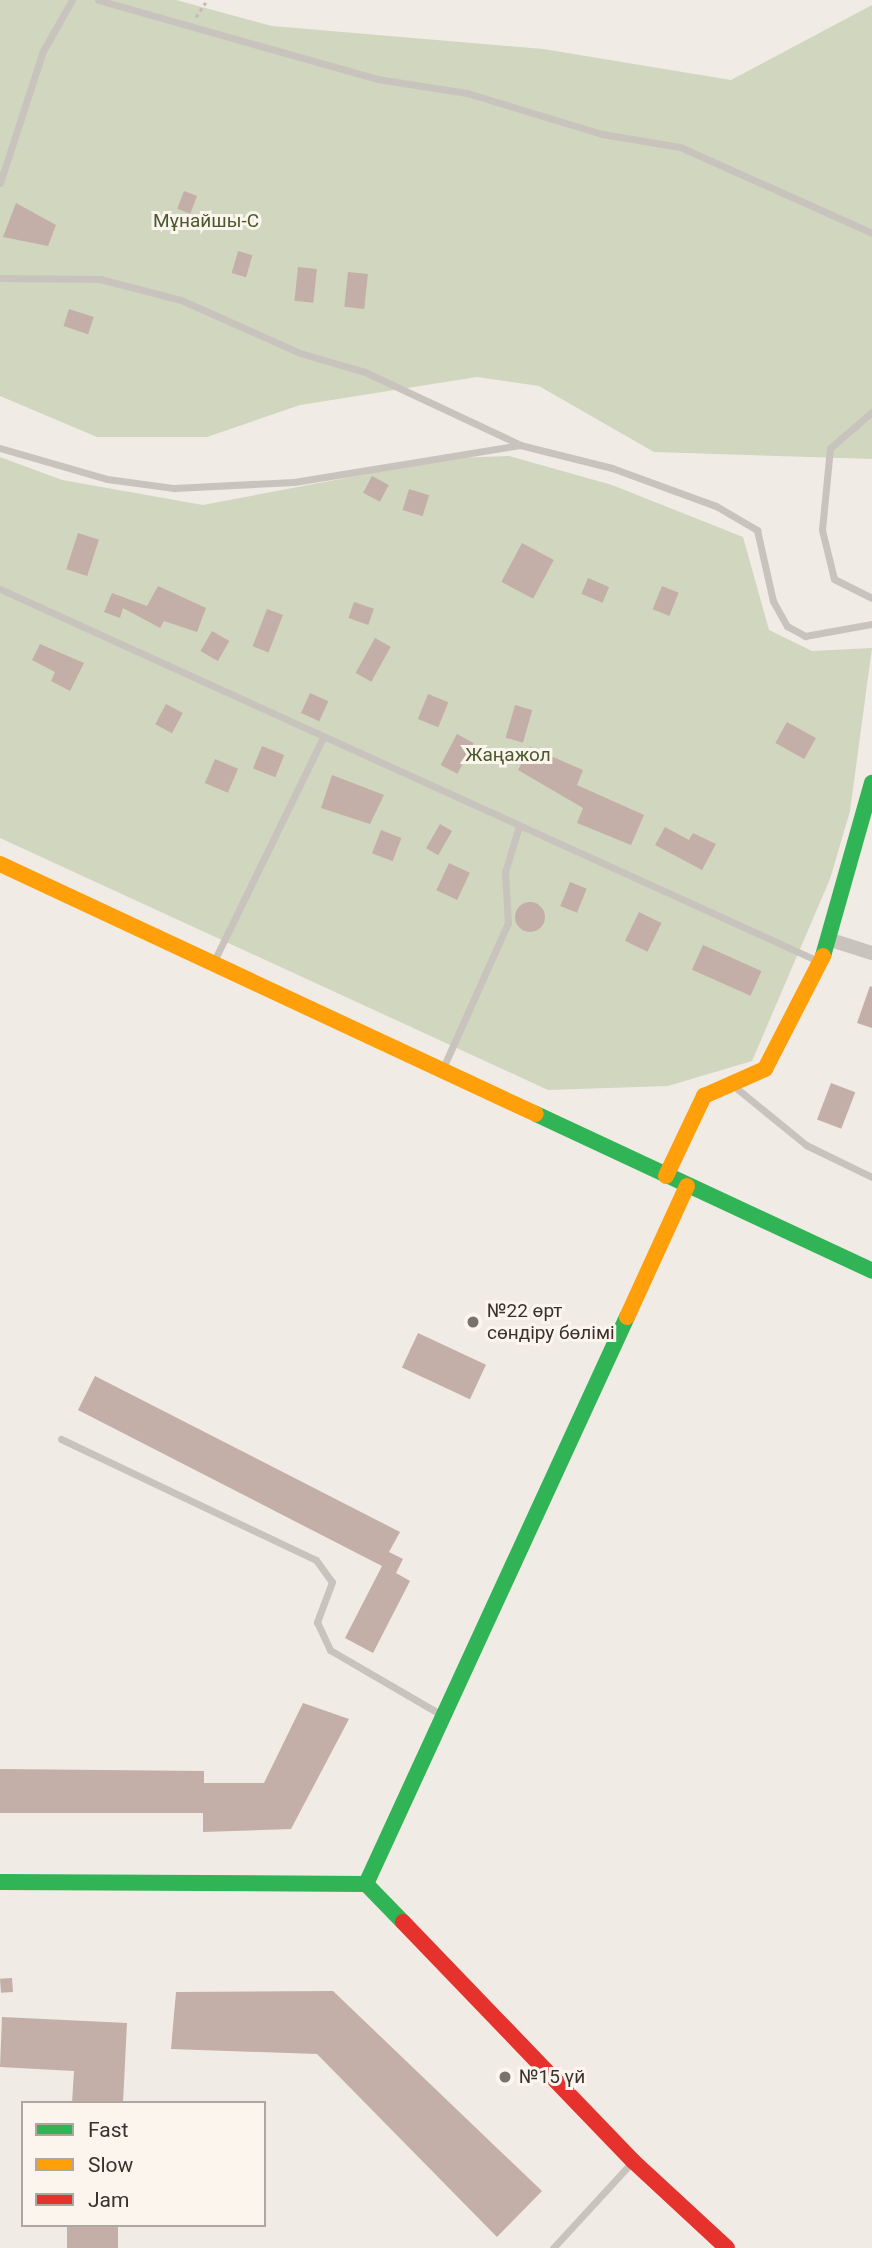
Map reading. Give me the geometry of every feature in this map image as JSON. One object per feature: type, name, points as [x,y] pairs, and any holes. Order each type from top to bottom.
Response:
[{"type":"street","points":[[666,1176],[704,1096],[765,1069],[831,940],[872,783]]},
{"type":"street","points":[[0,864],[872,1271]]},
{"type":"street","points":[[831,940],[872,953]]},
{"type":"street","points":[[366,1884],[687,1186]]},
{"type":"street","points":[[0,1882],[366,1884],[633,2161],[727,2248]]},
{"type":"lane","points":[[0,183],[43,51],[72,0]]},
{"type":"lane","points":[[97,0],[377,79],[467,93],[602,134],[680,147],[872,233]]},
{"type":"lane","points":[[0,278],[100,279],[181,300],[300,353],[365,372],[520,445],[612,468],[716,506],[757,530],[773,601],[787,626],[805,636],[872,624]]},
{"type":"lane","points":[[872,412],[830,448],[822,530],[834,579],[872,598]]},
{"type":"lane","points":[[0,448],[107,479],[174,488],[294,482],[520,445]]},
{"type":"lane","points":[[0,589],[821,962]]},
{"type":"lane","points":[[212,963],[323,738]]},
{"type":"lane","points":[[442,1070],[508,923],[505,872],[519,826]]},
{"type":"lane","points":[[731,1084],[806,1145],[872,1177]]},
{"type":"lane","points":[[61,1439],[316,1560],[332,1582],[317,1622],[330,1650],[385,1676],[443,1716]]},
{"type":"lane","points":[[554,2248],[633,2161]]},
{"type":"path","points":[[190,25],[207,0]]},
{"type":"green space","name":"Мұнайшы-С","points":[[0,0],[176,0],[272,26],[543,49],[731,80],[872,5],[872,459],[654,452],[539,386],[477,377],[300,405],[207,437],[97,437],[0,396]]},
{"type":"green space","name":"Жаңажол","points":[[509,456],[612,485],[743,537],[769,630],[812,651],[872,648],[850,811],[830,879],[752,1061],[668,1086],[548,1090],[0,838],[0,457],[62,480],[203,505],[451,458]]},
{"type":"building","points":[[184,191],[197,196],[190,214],[177,209]]},
{"type":"building","points":[[16,203],[56,225],[48,246],[3,237]]},
{"type":"building","points":[[238,251],[252,255],[246,277],[232,273]]},
{"type":"building","points":[[298,267],[317,269],[313,303],[294,301]]},
{"type":"building","points":[[348,272],[368,274],[364,309],[344,307]]},
{"type":"building","points":[[69,309],[94,317],[88,334],[63,326]]},
{"type":"building","points":[[372,476],[389,485],[380,502],[363,493]]},
{"type":"building","points":[[409,489],[429,495],[423,516],[403,510]]},
{"type":"building","points":[[78,533],[99,540],[87,576],[66,569]]},
{"type":"building","points":[[522,543],[554,560],[533,599],[501,582]]},
{"type":"building","points":[[588,578],[609,587],[603,603],[581,594]]},
{"type":"building","points":[[158,586],[206,608],[197,632],[164,621],[160,628],[123,608],[120,618],[104,612],[112,593],[147,606]]},
{"type":"building","points":[[662,586],[679,593],[669,616],[653,609]]},
{"type":"building","points":[[354,602],[374,609],[368,625],[348,618]]},
{"type":"building","points":[[267,609],[283,615],[269,652],[253,646]]},
{"type":"building","points":[[212,631],[229,641],[218,661],[200,651]]},
{"type":"building","points":[[375,638],[391,647],[371,682],[356,673]]},
{"type":"building","points":[[40,644],[84,663],[70,691],[51,681],[55,672],[32,660]]},
{"type":"building","points":[[310,693],[328,701],[319,721],[301,713]]},
{"type":"building","points":[[428,694],[448,702],[438,727],[418,719]]},
{"type":"building","points":[[166,704],[183,713],[172,733],[155,724]]},
{"type":"building","points":[[515,705],[532,710],[523,743],[506,738]]},
{"type":"building","points":[[787,722],[816,738],[804,759],[775,743]]},
{"type":"building","points":[[457,734],[474,743],[457,774],[441,765]]},
{"type":"building","points":[[262,746],[284,755],[275,777],[253,768]]},
{"type":"building","points":[[530,747],[583,770],[577,785],[644,815],[631,845],[577,823],[583,808],[518,770]]},
{"type":"building","points":[[215,759],[238,769],[228,793],[205,783]]},
{"type":"building","points":[[332,775],[384,795],[370,824],[321,808]]},
{"type":"building","points":[[440,824],[452,831],[438,855],[426,848]]},
{"type":"building","points":[[665,827],[689,840],[693,833],[716,844],[702,870],[655,845]]},
{"type":"building","points":[[381,830],[402,838],[393,861],[372,853]]},
{"type":"building","points":[[449,863],[470,873],[457,900],[436,890]]},
{"type":"building","points":[[570,882],[587,889],[577,913],[560,906]]},
{"type":"building","points":[[530,902],[536,903],[544,911],[544,923],[536,931],[530,932],[524,931],[516,923],[515,917],[516,911],[524,903]]},
{"type":"building","points":[[639,912],[661,923],[647,952],[625,941]]},
{"type":"building","points":[[703,945],[761,971],[750,996],[692,970]]},
{"type":"building","points":[[870,986],[872,987],[872,1028],[857,1023]]},
{"type":"building","points":[[831,1083],[855,1092],[841,1129],[817,1119]]},
{"type":"building","points":[[418,1333],[486,1365],[470,1399],[402,1367]]},
{"type":"building","points":[[95,1376],[400,1532],[389,1552],[403,1559],[396,1573],[410,1581],[373,1653],[345,1638],[382,1566],[78,1410]]},
{"type":"building","points":[[303,1703],[349,1719],[291,1829],[203,1832],[203,1813],[0,1813],[0,1769],[204,1771],[204,1783],[264,1783]]},
{"type":"building","points":[[12,1978],[13,1992],[1,1993],[0,1979]]},
{"type":"building","points":[[333,1991],[542,2191],[497,2237],[317,2054],[171,2049],[176,1992]]},
{"type":"building","points":[[2,2017],[127,2023],[123,2101],[72,2101],[74,2071],[0,2067]]},
{"type":"building","points":[[67,2227],[118,2227],[118,2248],[67,2248]]},
{"type":"traffic: fast","points":[[823,956],[872,783]]},
{"type":"traffic: fast","points":[[536,1114],[872,1271]]},
{"type":"traffic: fast","points":[[366,1884],[627,1317]]},
{"type":"traffic: fast","points":[[0,1882],[366,1884],[403,1922]]},
{"type":"traffic: slow","points":[[0,864],[536,1114]]},
{"type":"traffic: slow","points":[[666,1176],[704,1096],[765,1069],[823,956]]},
{"type":"traffic: slow","points":[[627,1317],[687,1186]]},
{"type":"traffic: jam","points":[[403,1922],[633,2161],[727,2248]]},
{"type":"place","name":"№22 өрт сөндіру бөлімі","points":[[473,1322]]},
{"type":"place","name":"№15 үй","points":[[505,2077]]}]
